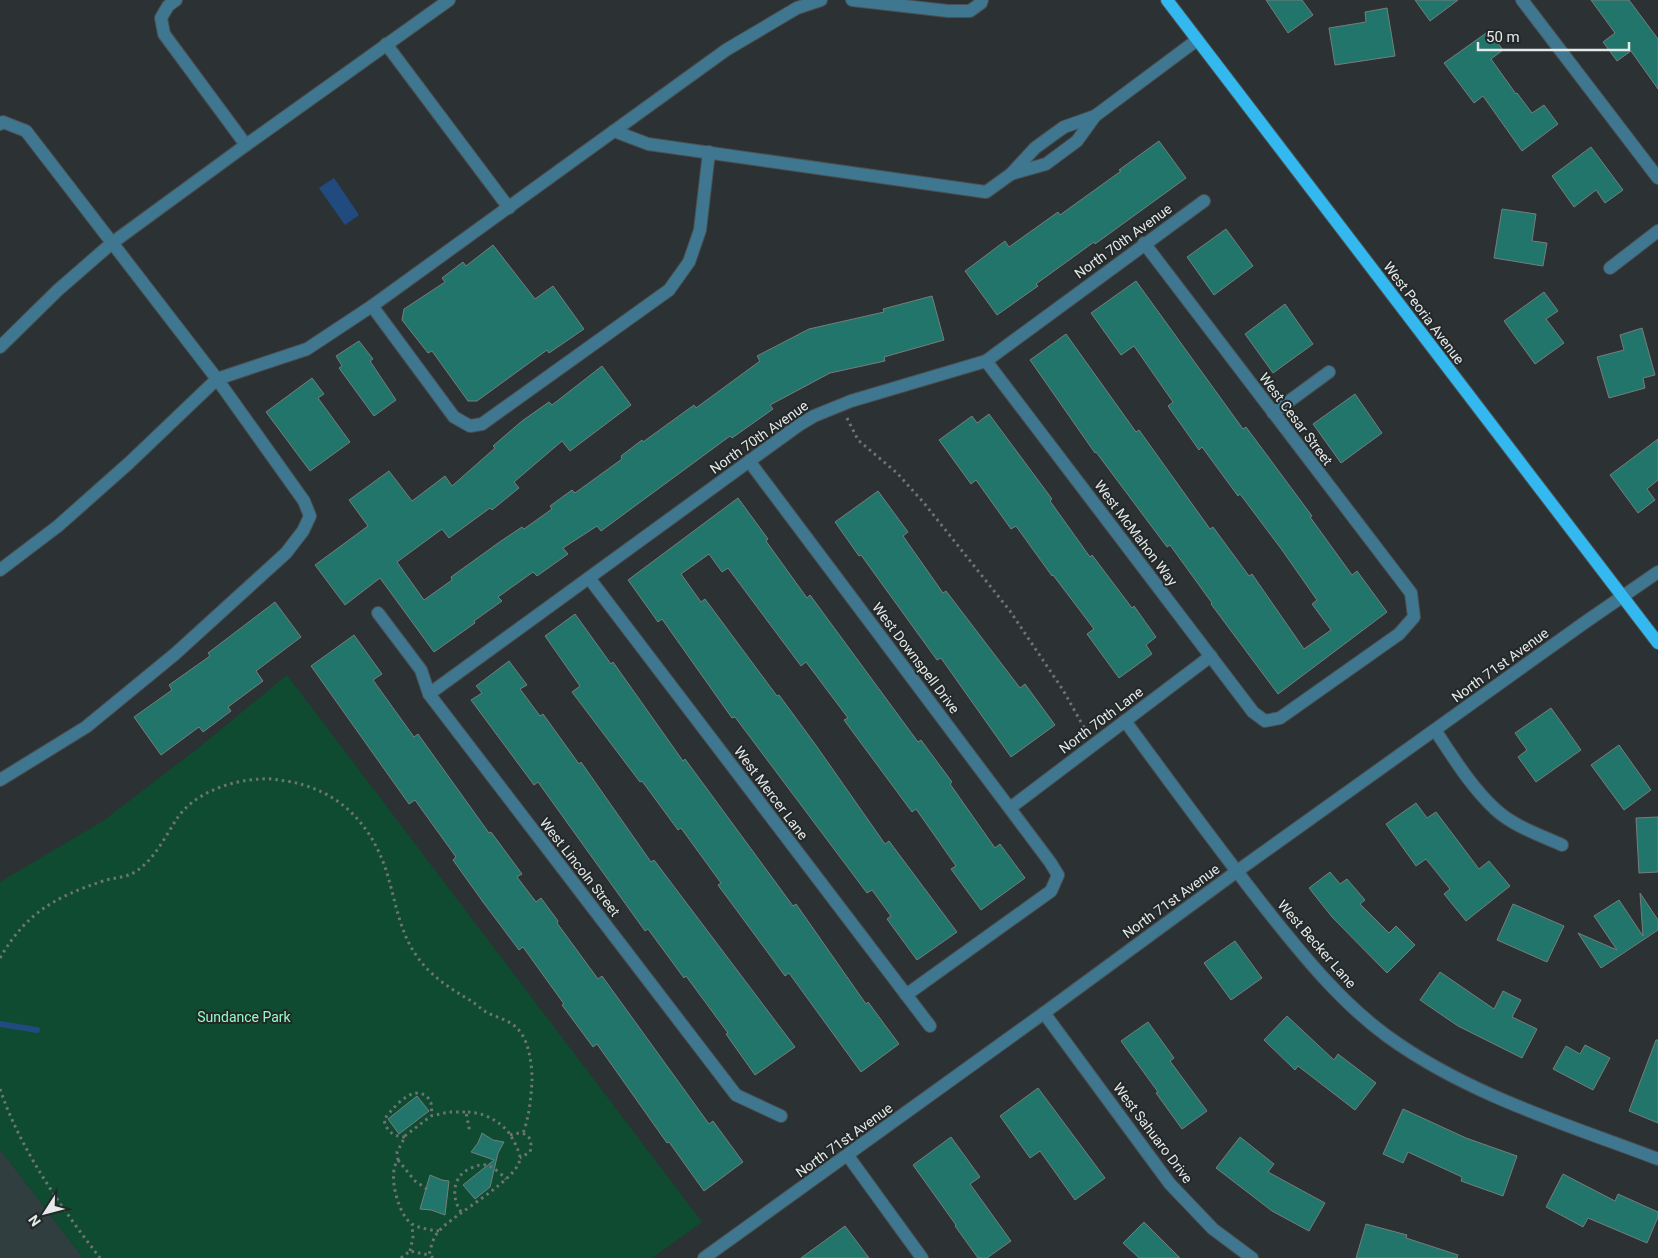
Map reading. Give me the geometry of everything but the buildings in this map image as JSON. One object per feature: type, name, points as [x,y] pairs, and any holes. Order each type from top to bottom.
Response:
[{"type":"main road","name":"West Peoria Avenue","points":[[1167,0],[1658,643]]},
{"type":"street","points":[[176,0],[168,6],[161,18],[164,34],[246,145]]},
{"type":"street","points":[[0,347],[58,290],[112,243],[448,0]]},
{"type":"street","points":[[0,570],[58,526],[129,464],[217,379],[307,349],[372,306],[726,50],[797,8],[820,0]]},
{"type":"street","points":[[852,0],[948,11],[970,10],[981,3],[982,0]]},
{"type":"street","points":[[1522,0],[1658,178]]},
{"type":"street","points":[[614,131],[648,144],[986,192],[1011,174],[1035,148],[1064,127],[1095,116],[1197,40]]},
{"type":"street","points":[[386,44],[509,208]]},
{"type":"street","points":[[1011,174],[1046,164],[1077,141],[1095,116]]},
{"type":"street","points":[[0,124],[3,122],[26,131],[217,379],[304,501],[310,516],[303,531],[286,553],[175,654],[86,727],[0,780]]},
{"type":"street","points":[[372,306],[454,417],[470,426],[482,424],[669,290],[689,262],[700,230],[710,152]]},
{"type":"street","name":"North 70th Avenue","points":[[428,694],[749,460],[814,416],[842,405],[986,361],[1144,243],[1204,201]]},
{"type":"street","points":[[1610,268],[1658,232]]},
{"type":"street","name":"West Cesar Street","points":[[1144,243],[1411,593],[1414,617],[1399,634],[1280,718],[1265,721]]},
{"type":"street","name":"West McMahon Way","points":[[986,361],[1253,712],[1265,721]]},
{"type":"street","points":[[1273,414],[1329,372]]},
{"type":"street","name":"West Downspell Drive","points":[[749,460],[1010,808],[1058,875],[1051,891],[906,995]]},
{"type":"street","name":"North 71st Avenue","points":[[704,1258],[848,1156],[1236,872],[1658,572]]},
{"type":"street","name":"West Mercer Lane","points":[[589,578],[930,1026]]},
{"type":"street","name":"West Lincoln Street","points":[[378,613],[421,670],[428,694],[736,1096],[781,1116]]},
{"type":"street","name":"North 70th Lane","points":[[1010,808],[1211,656]]},
{"type":"street","name":"West Becker Lane","points":[[1125,721],[1236,872],[1305,957],[1334,989],[1387,1036],[1455,1078],[1483,1092],[1658,1159]]},
{"type":"street","points":[[1435,730],[1476,788],[1496,810],[1524,828],[1562,845]]},
{"type":"street","name":"West Sahuaro Drive","points":[[1044,1013],[1170,1184],[1213,1229],[1252,1258]]},
{"type":"street","points":[[848,1156],[922,1258]]},
{"type":"path","points":[[842,405],[858,440],[897,473],[924,503],[1010,611],[1063,690],[1094,745]]},
{"type":"path","points":[[0,958],[17,932],[52,902],[83,887],[125,877],[137,871],[148,861],[179,816],[200,796],[225,786],[263,779],[305,785],[340,802],[352,811],[372,838],[385,867],[407,941],[421,962],[442,983],[485,1011],[514,1025],[524,1040],[530,1052],[532,1094],[523,1134]]},
{"type":"path","points":[[0,1089],[16,1126],[50,1190],[100,1258]]},
{"type":"path","points":[[405,1137],[390,1132],[386,1128],[384,1120],[398,1104],[412,1094],[417,1093],[427,1096],[432,1103],[432,1116]]},
{"type":"path","points":[[427,1189],[415,1181],[398,1160],[397,1152],[405,1137],[432,1116],[444,1112],[476,1112],[498,1122],[510,1135],[520,1158]]},
{"type":"path","points":[[466,1112],[470,1133]]},
{"type":"path","points":[[410,1251],[431,1257],[430,1248],[438,1231],[506,1179],[520,1158],[530,1152],[530,1140],[523,1134],[518,1132],[510,1135]]},
{"type":"path","points":[[398,1160],[394,1165],[393,1175],[396,1195],[401,1209],[412,1224],[413,1237],[410,1251],[402,1258]]},
{"type":"path","points":[[461,1212],[455,1202],[456,1183],[458,1178],[467,1170],[479,1165],[487,1165],[506,1179]]},
{"type":"path","points":[[412,1224],[438,1231]]},
{"type":"shaded area","points":[[0,1149],[83,1258],[0,1258]]},
{"type":"green space","name":"Sundance Park","points":[[287,675],[702,1222],[652,1258],[83,1258],[0,1149],[0,882],[103,821],[197,749]]},
{"type":"water","points":[[334,178],[359,215],[345,225],[319,188]]},
{"type":"waterway","points":[[0,1024],[37,1030]]}]
